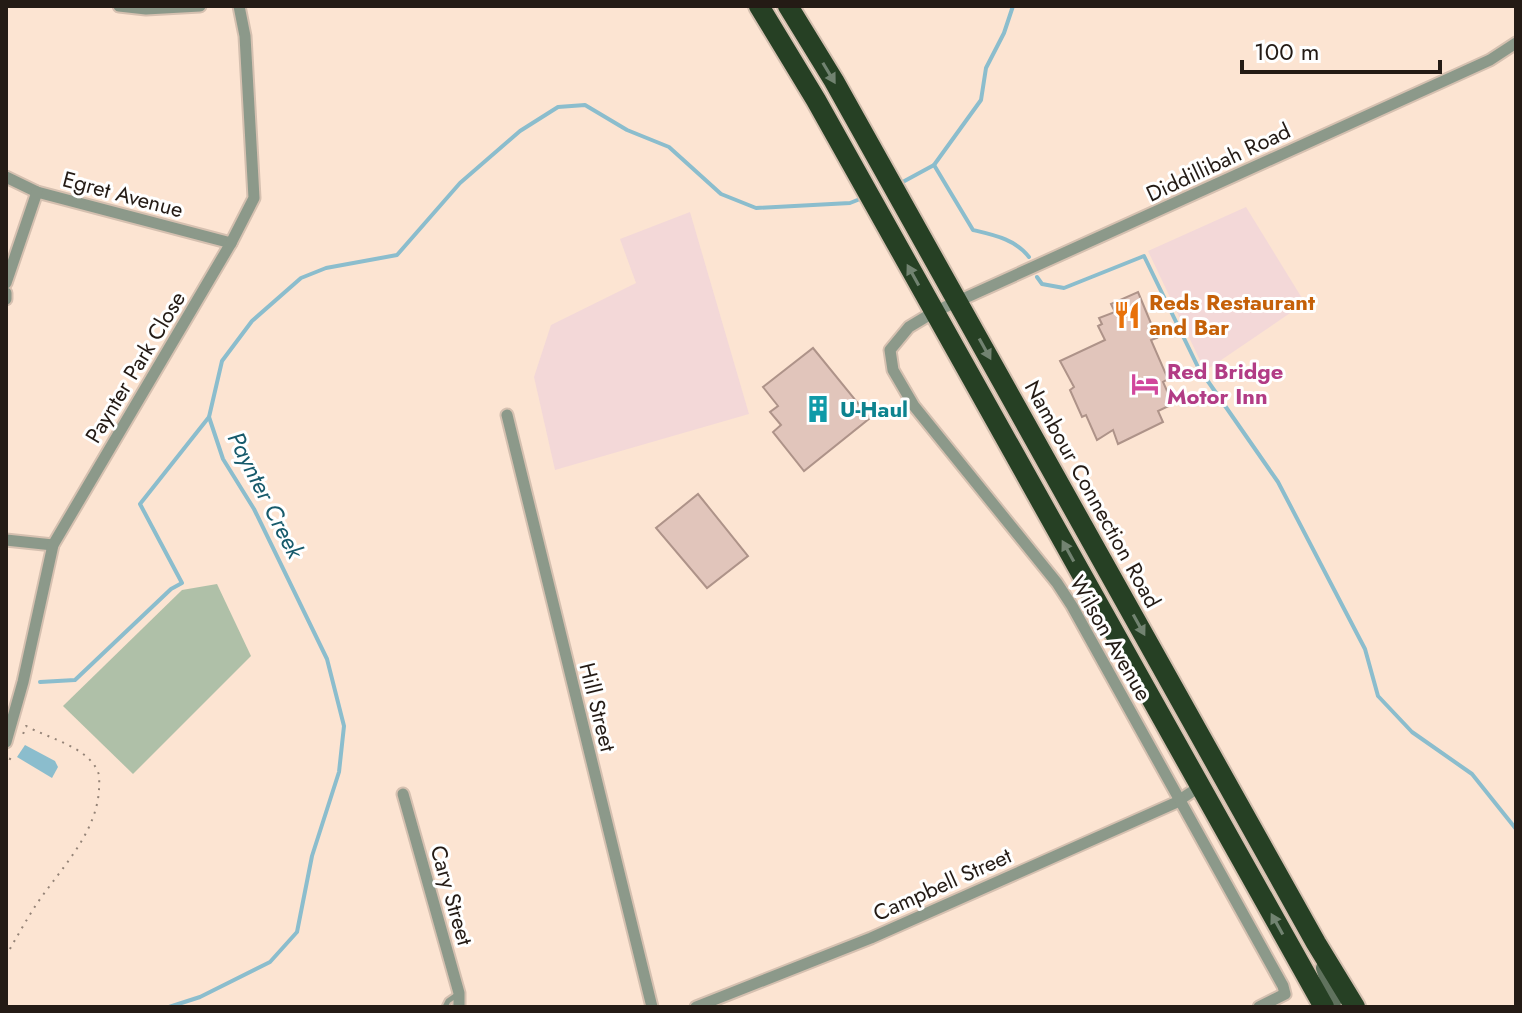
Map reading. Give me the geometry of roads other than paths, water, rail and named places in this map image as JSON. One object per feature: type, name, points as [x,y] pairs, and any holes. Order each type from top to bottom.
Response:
[{"type":"highway","points":[[759,6],[884,221],[1315,1002]]},
{"type":"highway","name":"Nambour Connection Road","points":[[788,6],[879,160],[1316,943],[1355,1007]]},
{"type":"street","points":[[119,6],[146,9],[200,6]]},
{"type":"street","name":"Paynter Park Close","points":[[6,742],[23,682],[53,545],[231,243],[254,198],[245,36],[239,6]]},
{"type":"street","name":"Diddillibah Road","points":[[934,312],[1490,60],[1516,43]]},
{"type":"street","name":"Egret Avenue","points":[[6,177],[37,192],[231,243]]},
{"type":"street","points":[[6,283],[37,192]]},
{"type":"street","name":"Wilson Avenue","points":[[934,312],[909,327],[890,350],[890,360],[898,380],[914,406],[1057,583],[1283,986],[1285,994],[1259,1007]]},
{"type":"street","name":"Hill Street","points":[[507,415],[652,1007]]},
{"type":"street","points":[[6,540],[53,545]]},
{"type":"street","name":"Campbell Street","points":[[696,1007],[871,938],[1179,800],[1199,787]]},
{"type":"street","name":"Cary Street","points":[[403,794],[459,993],[459,1007]]},
{"type":"street","points":[[1316,943],[1334,997],[1332,1007]]},
{"type":"lane","points":[[445,1007],[459,993]]},
{"type":"water","points":[[25,745],[55,761],[58,767],[52,778],[17,757]]},
{"type":"waterway","name":"Paynter Creek","points":[[899,184],[934,165],[981,100],[986,68],[1004,33],[1013,6]]},
{"type":"waterway","name":"Paynter Creek","points":[[169,1007],[200,997],[270,962],[297,932],[312,856],[339,772],[344,726],[327,659],[254,509],[223,459],[209,417],[222,361],[252,321],[301,278],[326,268],[397,255],[460,183],[520,131],[558,107],[585,105],[627,130],[669,147],[721,194],[756,208],[850,203],[865,197]]},
{"type":"waterway","points":[[934,165],[973,230],[1011,242],[1029,257]]},
{"type":"waterway","points":[[1037,277],[1042,284],[1064,288],[1144,256],[1198,367],[1278,482],[1365,649],[1378,696],[1412,732],[1472,774],[1516,829]]},
{"type":"waterway","points":[[40,682],[75,680],[171,589],[182,583],[140,504],[209,417]]},
{"type":"place","name":"Reds Restaurant and Bar","points":[[1127,315]]},
{"type":"place","name":"Red Bridge Motor Inn","points":[[1145,384]]},
{"type":"place","name":"U-Haul","points":[[818,409]]}]
